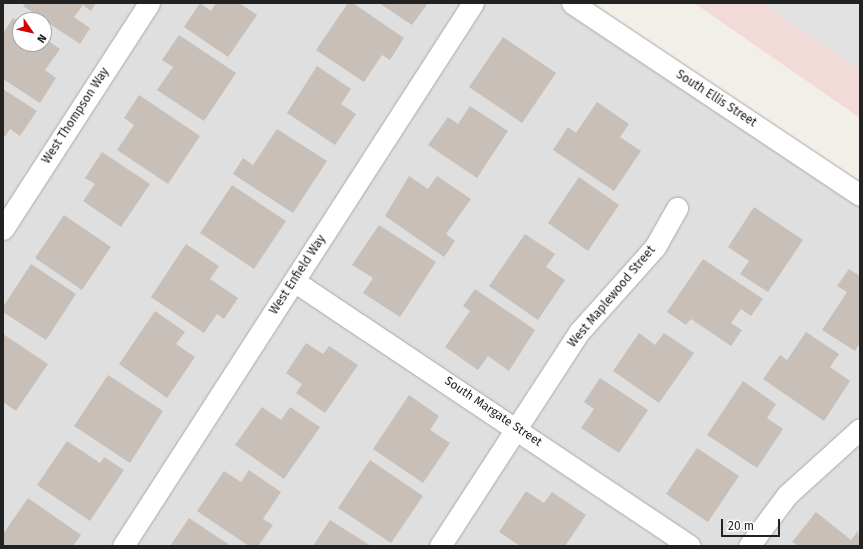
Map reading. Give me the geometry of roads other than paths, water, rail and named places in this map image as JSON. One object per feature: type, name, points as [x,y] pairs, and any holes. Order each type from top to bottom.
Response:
[{"type":"street","name":"West Thompson Way","points":[[3,229],[149,3]]},
{"type":"street","name":"West Enfield Way","points":[[123,546],[473,3]]},
{"type":"street","name":"South Ellis Street","points":[[572,3],[860,195]]},
{"type":"street","name":"West Maplewood Street","points":[[440,546],[579,332],[655,247],[677,208]]},
{"type":"street","name":"South Margate Street","points":[[294,281],[516,428],[690,546]]},
{"type":"street","points":[[749,546],[787,495],[860,429]]}]
